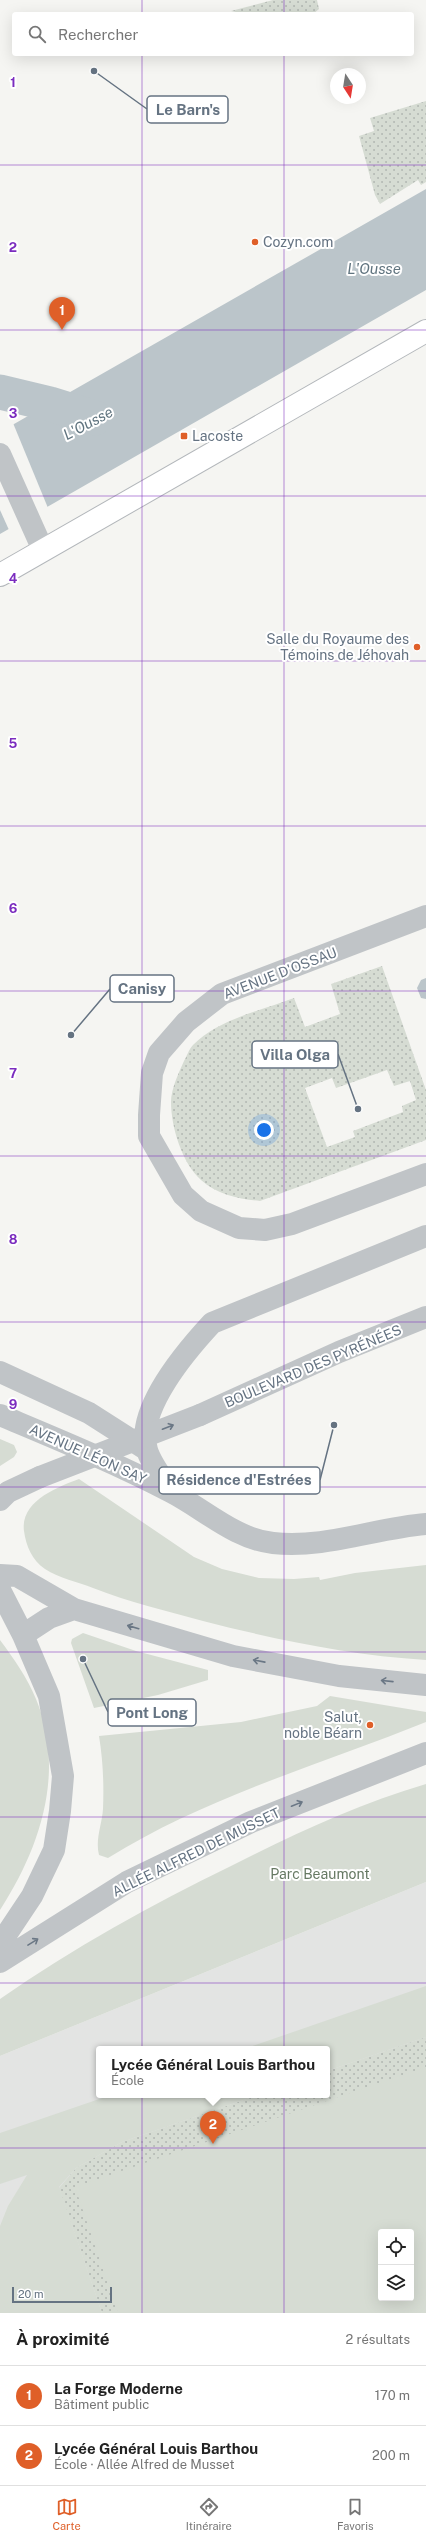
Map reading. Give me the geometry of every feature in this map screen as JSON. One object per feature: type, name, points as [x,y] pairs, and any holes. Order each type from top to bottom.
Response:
[{"type":"main road","points":[[0,575],[426,331]]},
{"type":"street","points":[[0,454],[28,520],[43,550]]},
{"type":"street","name":"AVENUE D'OSSAU","points":[[426,916],[222,994],[186,1022],[159,1053],[152,1073],[149,1136],[183,1195],[201,1211],[239,1228],[265,1230],[292,1224],[426,1174]]},
{"type":"street","points":[[147,1450],[147,1421],[159,1394],[188,1349],[212,1323],[426,1236]]},
{"type":"street","name":"BOULEVARD DES PYRÉNÉES","points":[[0,1500],[8,1492],[40,1477],[200,1415],[339,1352],[426,1318]]},
{"type":"street","points":[[0,1372],[89,1413],[147,1450],[172,1492]]},
{"type":"street","name":"AVENUE LÉON SAY","points":[[0,1414],[172,1492],[249,1539],[274,1543],[299,1544],[426,1524]]},
{"type":"street","points":[[0,1575],[17,1576],[74,1609],[233,1656],[339,1676],[426,1685]]},
{"type":"street","points":[[0,1590],[23,1635],[50,1696],[63,1776],[60,1811],[51,1856],[32,1896],[0,1944]]},
{"type":"street","points":[[23,1635],[48,1618],[74,1609]]},
{"type":"street","name":"ALLÉE ALFRED DE MUSSET","points":[[0,1962],[134,1879],[251,1822],[426,1753]]},
{"type":"shaded area","points":[[426,1882],[426,2313],[0,2313],[0,2056]]},
{"type":"green space","points":[[273,0],[317,0],[319,9],[315,12],[231,11]]},
{"type":"green space","points":[[426,101],[426,182],[421,185],[418,180],[380,204],[375,195],[359,136],[374,131],[370,118]]},
{"type":"green space","points":[[382,966],[426,1090],[426,1140],[260,1201],[221,1193],[207,1185],[194,1173],[183,1154],[175,1133],[171,1102],[172,1092],[190,1048],[203,1036],[227,1022],[294,998],[305,1027],[340,1014],[331,984]],"holes":[[[387,1070],[394,1086],[410,1081],[416,1100],[402,1106],[403,1112],[353,1131],[355,1137],[327,1147],[305,1088],[332,1078],[336,1088]]]},
{"type":"green space","points":[[0,1439],[14,1445],[17,1452],[14,1457],[0,1466]]},
{"type":"green space","points":[[79,1479],[194,1557],[222,1569],[259,1578],[294,1579],[319,1577],[320,1580],[355,1573],[426,1565],[426,1660],[398,1658],[314,1646],[258,1634],[134,1602],[50,1572],[40,1565],[30,1552],[25,1537],[24,1520],[34,1503],[42,1497],[61,1486]]},
{"type":"green space","points":[[83,1633],[136,1651],[208,1670],[208,1680],[158,1695],[94,1708],[71,1643],[72,1639]]},
{"type":"green space","points":[[0,1640],[15,1661],[36,1699],[45,1726],[49,1754],[48,1781],[44,1809],[37,1835],[27,1861],[0,1910]]},
{"type":"green space","points":[[330,1696],[426,1712],[426,1722],[223,1800],[145,1836],[108,1858],[99,1855],[98,1838],[103,1809],[103,1790],[99,1736],[241,1722],[317,1706]]},
{"type":"green space","name":"Parc Beaumont","points":[[426,1784],[426,1882],[0,2056],[0,1999],[56,1962],[142,1912],[278,1842],[351,1810]]},
{"type":"green space","points":[[426,1986],[426,2037],[330,2070],[330,2046],[253,2046]]},
{"type":"green space","points":[[426,2037],[426,2313],[102,2313],[59,2188],[76,2168],[122,2142],[249,2098],[330,2098],[330,2070]]},
{"type":"green space","points":[[426,2067],[426,2313],[118,2313],[75,2187]]},
{"type":"green space","points":[[102,2098],[249,2098],[122,2142],[76,2168],[59,2187],[102,2313],[0,2313],[0,2226],[8,2206],[27,2175],[0,2184],[0,2133]]},
{"type":"water","name":"L'Ousse","points":[[426,189],[426,290],[0,534],[0,432]]},
{"type":"water","points":[[426,978],[426,999],[421,998],[417,988],[421,980]]},
{"type":"pier","points":[[13,423],[48,508],[9,530],[0,510],[0,430]]},
{"type":"waterway","points":[[0,392],[50,404],[95,418]]},
{"type":"place","name":"Le Barn's","points":[[94,71]]},
{"type":"place","name":"Cozyn.com","points":[[255,242]]},
{"type":"place","name":"La Forge Moderne","points":[[62,330]]},
{"type":"place","name":"Lacoste","points":[[184,436]]},
{"type":"place","name":"Salle du Royaume des Témoins de Jéhovah","points":[[417,647]]},
{"type":"place","name":"Canisy","points":[[71,1035]]},
{"type":"place","name":"Villa Olga","points":[[358,1109]]},
{"type":"place","name":"Résidence d'Estrées","points":[[334,1425]]},
{"type":"place","name":"Pont Long","points":[[83,1659]]},
{"type":"place","name":"Salut, noble Béarn","points":[[370,1725]]},
{"type":"place","name":"Lycée Général Louis Barthou","points":[[213,2144]]}]
